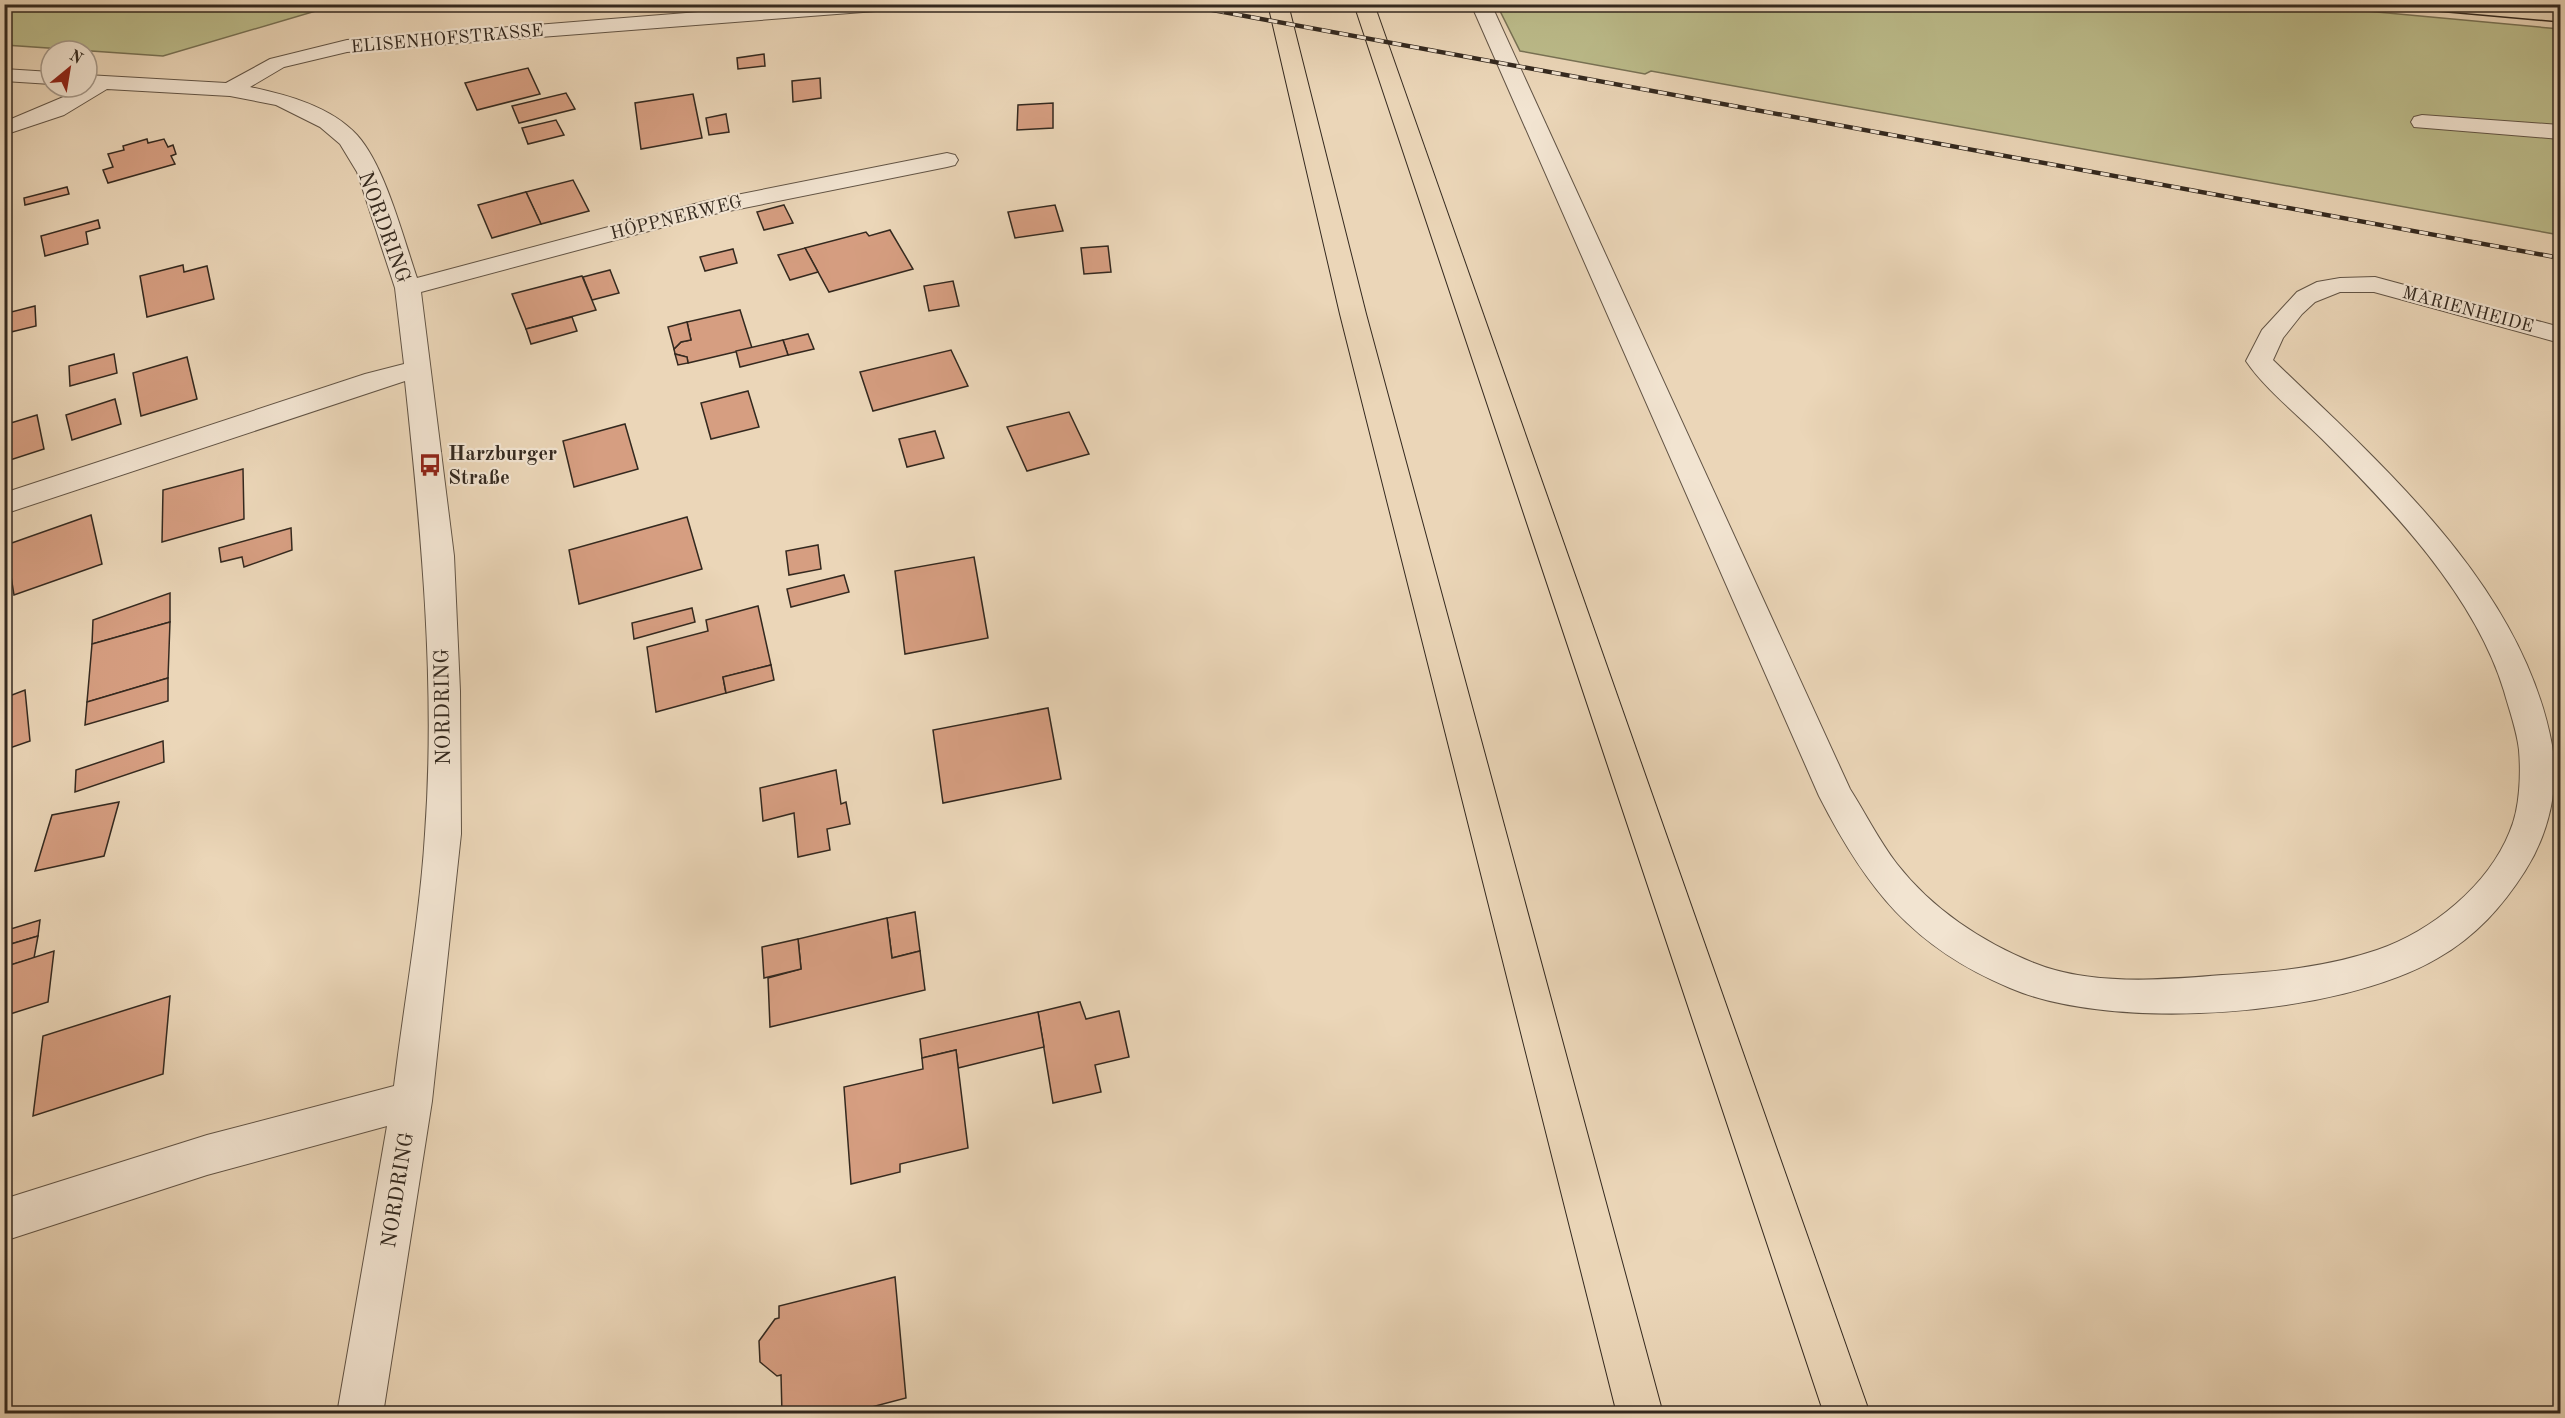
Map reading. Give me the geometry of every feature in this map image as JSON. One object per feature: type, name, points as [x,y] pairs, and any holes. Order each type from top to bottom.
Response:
[{"type":"highway","points":[[1278,4],[1353,314],[1640,1413]]},
{"type":"highway","points":[[1364,4],[1847,1413]]},
{"type":"street","name":"ELISENHOFSTRASSE","points":[[230,90],[277,63],[346,46],[889,4]]},
{"type":"street","name":"MARIENHEIDE","points":[[1481,4],[1836,796],[1882,872],[1909,904],[1941,932],[2027,978],[2085,993],[2179,995],[2238,992],[2326,981],[2377,970],[2421,951],[2469,919],[2502,881],[2530,826],[2536,747],[2517,683],[2488,619],[2430,538],[2365,466],[2259,361],[2280,323],[2306,297],[2326,287],[2340,285],[2375,284],[2560,335]]},
{"type":"street","points":[[4,75],[39,77]]},
{"type":"street","name":"NORDRING","points":[[99,82],[230,90],[282,100],[328,122],[349,140],[368,172],[408,288],[439,556],[444,691],[444,822],[412,1101],[360,1413]]},
{"type":"street","points":[[4,129],[79,99]]},
{"type":"street","points":[[2422,122],[2560,132]]},
{"type":"street","name":"HÖPPNERWEG","points":[[408,288],[706,208],[947,160]]},
{"type":"street","points":[[4,504],[374,380],[419,369]]},
{"type":"street","points":[[4,1220],[135,1175],[272,1135],[412,1101]]},
{"type":"green space","points":[[5,4],[336,5],[163,56],[99,52],[99,39],[39,39],[39,47],[5,45]]},
{"type":"green space","points":[[2290,4],[2560,29],[2560,235],[1651,71],[1645,74],[1520,51],[1497,5]]},
{"type":"building","points":[[764,54],[765,66],[738,69],[737,58]]},
{"type":"building","points":[[528,68],[540,94],[477,110],[465,83]]},
{"type":"building","points":[[820,78],[821,98],[793,102],[792,81]]},
{"type":"building","points":[[566,93],[575,109],[519,123],[512,106]]},
{"type":"building","points":[[693,94],[702,138],[641,149],[635,103]]},
{"type":"building","points":[[1053,103],[1053,128],[1017,130],[1018,105]]},
{"type":"building","points":[[726,114],[729,132],[709,135],[706,118]]},
{"type":"building","points":[[556,120],[564,135],[528,144],[522,128]]},
{"type":"building","points":[[147,139],[148,143],[164,139],[168,147],[173,145],[176,154],[171,156],[175,164],[108,183],[103,170],[113,167],[108,154],[124,150],[123,146]]},
{"type":"building","points":[[573,180],[589,211],[541,224],[526,192]]},
{"type":"building","points":[[67,187],[69,194],[25,205],[24,198]]},
{"type":"building","points":[[526,192],[541,224],[492,238],[478,205]]},
{"type":"building","points":[[784,205],[793,223],[764,230],[757,212]]},
{"type":"building","points":[[1055,205],[1063,231],[1015,238],[1008,212]]},
{"type":"building","points":[[98,220],[100,228],[86,232],[88,244],[45,256],[41,236]]},
{"type":"building","points":[[890,230],[913,269],[829,292],[805,248],[866,232],[869,236]]},
{"type":"building","points":[[1108,246],[1111,272],[1084,274],[1081,248]]},
{"type":"building","points":[[805,248],[818,272],[790,280],[778,255]]},
{"type":"building","points":[[733,249],[737,263],[705,271],[700,257]]},
{"type":"building","points":[[183,265],[184,272],[207,266],[214,299],[147,317],[140,276]]},
{"type":"building","points":[[610,270],[619,293],[592,300],[583,277]]},
{"type":"building","points":[[582,276],[596,310],[526,329],[512,294]]},
{"type":"building","points":[[953,281],[959,306],[929,311],[924,286]]},
{"type":"building","points":[[35,306],[36,326],[11,332],[11,312]]},
{"type":"building","points":[[740,310],[752,348],[688,363],[687,357],[675,354],[674,349],[681,342],[691,340],[687,322]]},
{"type":"building","points":[[572,317],[577,331],[531,344],[526,329]]},
{"type":"building","points":[[687,322],[691,340],[681,342],[674,349],[668,327]]},
{"type":"building","points":[[11,332],[11,346],[4,348],[4,334]]},
{"type":"building","points":[[808,334],[814,349],[788,355],[783,340]]},
{"type":"building","points":[[783,340],[788,355],[740,367],[736,351]]},
{"type":"building","points":[[951,350],[968,386],[873,411],[860,372]]},
{"type":"building","points":[[114,354],[117,373],[70,386],[69,366]]},
{"type":"building","points":[[675,354],[687,357],[688,363],[678,365]]},
{"type":"building","points":[[187,357],[197,399],[141,416],[133,373]]},
{"type":"building","points":[[748,391],[759,427],[711,439],[701,403]]},
{"type":"building","points":[[115,399],[121,424],[72,440],[66,415]]},
{"type":"building","points":[[1069,412],[1089,454],[1027,471],[1007,427]]},
{"type":"building","points":[[37,415],[44,449],[4,462],[4,425]]},
{"type":"building","points":[[625,424],[638,469],[574,487],[563,441]]},
{"type":"building","points":[[935,431],[944,458],[907,467],[899,439]]},
{"type":"building","points":[[243,469],[244,519],[162,542],[163,490]]},
{"type":"building","points":[[91,515],[102,564],[14,595],[6,545]]},
{"type":"building","points":[[687,517],[702,569],[579,604],[569,550]]},
{"type":"building","points":[[291,528],[292,550],[244,567],[242,557],[221,562],[219,548]]},
{"type":"building","points":[[818,545],[821,569],[789,575],[786,551]]},
{"type":"building","points":[[974,557],[988,638],[905,654],[895,571]]},
{"type":"building","points":[[844,575],[849,592],[791,607],[787,589]]},
{"type":"building","points":[[170,593],[170,622],[92,644],[93,620]]},
{"type":"building","points":[[758,606],[771,665],[723,677],[726,693],[656,712],[647,647],[708,631],[706,620]]},
{"type":"building","points":[[692,608],[695,622],[634,639],[632,623]]},
{"type":"building","points":[[170,622],[168,678],[87,702],[92,644]]},
{"type":"building","points":[[771,665],[774,680],[726,693],[723,677]]},
{"type":"building","points":[[168,678],[168,701],[85,725],[87,702]]},
{"type":"building","points":[[25,690],[30,741],[4,750],[4,698]]},
{"type":"building","points":[[1048,708],[1061,779],[943,803],[933,730]]},
{"type":"building","points":[[163,741],[164,762],[75,792],[76,770]]},
{"type":"building","points":[[836,770],[841,804],[846,802],[850,824],[827,829],[830,850],[798,857],[794,813],[763,821],[760,788]]},
{"type":"building","points":[[119,802],[104,856],[35,871],[52,815]]},
{"type":"building","points":[[915,912],[920,951],[892,958],[887,918]]},
{"type":"building","points":[[887,918],[892,958],[920,951],[925,990],[770,1027],[768,978],[801,969],[798,939]]},
{"type":"building","points":[[40,920],[38,936],[4,946],[4,931]]},
{"type":"building","points":[[38,936],[34,958],[4,967],[4,946]]},
{"type":"building","points":[[798,939],[801,969],[764,978],[762,947]]},
{"type":"building","points":[[54,951],[48,1002],[4,1016],[4,967]]},
{"type":"building","points":[[170,996],[163,1074],[33,1116],[43,1036]]},
{"type":"building","points":[[1080,1002],[1086,1019],[1119,1011],[1129,1057],[1095,1065],[1101,1092],[1053,1103],[1038,1012]]},
{"type":"building","points":[[1038,1012],[1044,1047],[958,1068],[956,1050],[922,1058],[920,1039]]},
{"type":"building","points":[[956,1050],[968,1148],[900,1164],[900,1172],[851,1184],[844,1087],[923,1069],[922,1058]]},
{"type":"building","points":[[895,1277],[906,1398],[845,1414],[782,1414],[781,1375],[777,1376],[760,1362],[759,1341],[775,1319],[779,1318],[779,1306]]},
{"type":"tram line","points":[[2356,4],[2560,22]]},
{"type":"railway","points":[[1180,4],[2560,258]]},
{"type":"place","name":"Harzburger Straße","points":[[430,465]]}]
